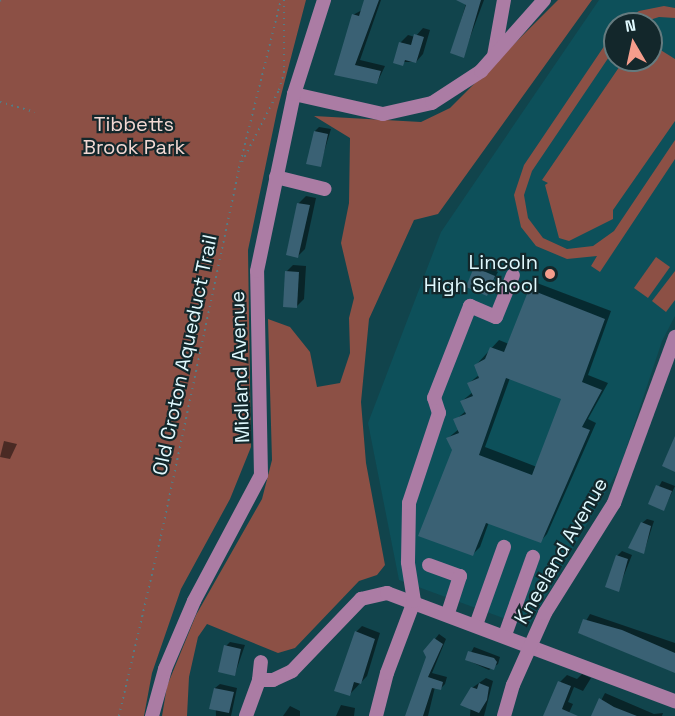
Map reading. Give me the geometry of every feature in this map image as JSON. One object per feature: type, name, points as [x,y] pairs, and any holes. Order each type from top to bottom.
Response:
[{"type":"street","name":"Midland Avenue","points":[[152,716],[165,669],[194,601],[261,474],[256,292],[276,177],[294,94],[324,0]]},
{"type":"street","points":[[494,56],[504,0]]},
{"type":"street","points":[[294,94],[383,114],[404,112],[458,89],[494,56],[544,0]]},
{"type":"street","points":[[276,177],[325,189]]},
{"type":"street","points":[[376,716],[387,673],[414,601],[408,562],[409,503],[439,413],[434,398],[470,306],[496,317],[513,275]]},
{"type":"street","name":"Kneeland Avenue","points":[[504,716],[530,645],[614,503],[675,337]]},
{"type":"street","points":[[476,625],[504,547]]},
{"type":"street","points":[[505,635],[533,557]]},
{"type":"street","points":[[429,564],[460,576],[448,614]]},
{"type":"street","points":[[259,680],[273,680],[292,671],[361,599],[387,593],[505,635],[675,701]]},
{"type":"street","points":[[246,716],[259,680],[261,662]]},
{"type":"path","name":"Old Croton Aqueduct Trail","points":[[118,716],[161,536],[239,168],[282,0]]},
{"type":"path","points":[[239,168],[259,134],[284,73],[282,0]]},
{"type":"path","points":[[0,102],[35,112]]},
{"type":"shaded area","name":"Lincoln High School","points":[[599,0],[675,0],[675,316],[662,341],[620,467],[528,627],[399,580],[368,423],[441,232]]},
{"type":"green space","name":"Tibbetts Brook Park","points":[[0,0],[306,0],[277,111],[248,250],[251,447],[230,499],[181,589],[152,673],[144,716],[0,716]]},
{"type":"green space","points":[[558,0],[592,0],[438,214],[414,220],[369,319],[361,402],[366,463],[385,565],[377,575],[359,581],[295,648],[278,653],[207,624],[198,637],[189,677],[187,716],[162,716],[167,686],[196,615],[262,499],[272,460],[268,319],[290,327],[310,352],[317,387],[340,383],[350,353],[349,318],[354,298],[341,243],[349,203],[350,138],[314,116],[421,122],[450,108]]},
{"type":"green space","points":[[664,6],[675,8],[675,18],[663,17],[663,12],[639,11]]},
{"type":"green space","points":[[603,48],[603,66],[532,171],[524,195],[528,218],[543,238],[567,249],[593,246],[614,231],[675,140],[675,159],[600,272],[591,266],[597,256],[567,259],[536,246],[521,227],[514,195],[524,165]]},
{"type":"green space","points":[[663,52],[675,59],[675,121],[613,210],[613,219],[569,241],[559,238],[545,185],[548,183],[542,180],[616,72],[663,72]]},
{"type":"green space","points":[[656,257],[670,267],[648,298],[634,288]]},
{"type":"green space","points":[[675,271],[675,300],[666,312],[652,301]]},
{"type":"building","points":[[364,0],[379,0],[355,65],[381,71],[377,84],[334,75],[352,14],[359,16]]},
{"type":"building","points":[[456,0],[481,0],[464,58],[450,53],[466,5]]},
{"type":"building","points":[[414,34],[424,37],[416,63],[405,60],[403,66],[393,63],[399,42],[411,45]]},
{"type":"building","points":[[314,131],[328,134],[321,167],[306,164]]},
{"type":"building","points":[[297,203],[310,205],[298,258],[286,255]]},
{"type":"building","points":[[474,267],[495,276],[487,296],[466,287]]},
{"type":"building","points":[[285,271],[299,272],[297,308],[283,307]]},
{"type":"building","name":"Lincoln High School","points":[[529,289],[605,319],[582,382],[602,390],[582,427],[590,430],[541,543],[486,523],[473,556],[418,536],[452,450],[446,438],[459,433],[453,419],[466,414],[460,401],[473,396],[467,383],[479,378],[474,365],[485,359],[490,347],[504,352]],"holes":[[[506,378],[561,399],[532,475],[479,455]]]},
{"type":"building","points":[[675,436],[675,472],[662,466]]},
{"type":"building","points":[[656,485],[672,491],[664,511],[648,504]]},
{"type":"building","points":[[641,522],[651,526],[644,554],[628,548]]},
{"type":"building","points":[[616,555],[628,559],[619,592],[605,587]]},
{"type":"building","points":[[583,619],[622,630],[675,653],[675,673],[578,633]]},
{"type":"building","points":[[355,631],[375,639],[361,684],[354,682],[350,696],[334,691]]},
{"type":"building","points":[[434,638],[443,644],[428,677],[443,682],[441,690],[432,688],[423,716],[405,716],[426,657],[423,651]]},
{"type":"building","points":[[224,645],[241,649],[235,676],[218,672]]},
{"type":"building","points":[[468,651],[494,658],[497,662],[494,670],[465,660]]},
{"type":"building","points":[[558,681],[571,686],[562,709],[578,716],[543,716]]},
{"type":"building","points":[[479,683],[489,687],[487,700],[479,713],[460,705],[471,687],[477,689]]},
{"type":"building","points":[[214,688],[234,692],[229,713],[209,709]]},
{"type":"building","points":[[599,698],[614,707],[637,716],[591,716]]},
{"type":"place","name":"Lincoln High School","points":[[550,274]]}]
